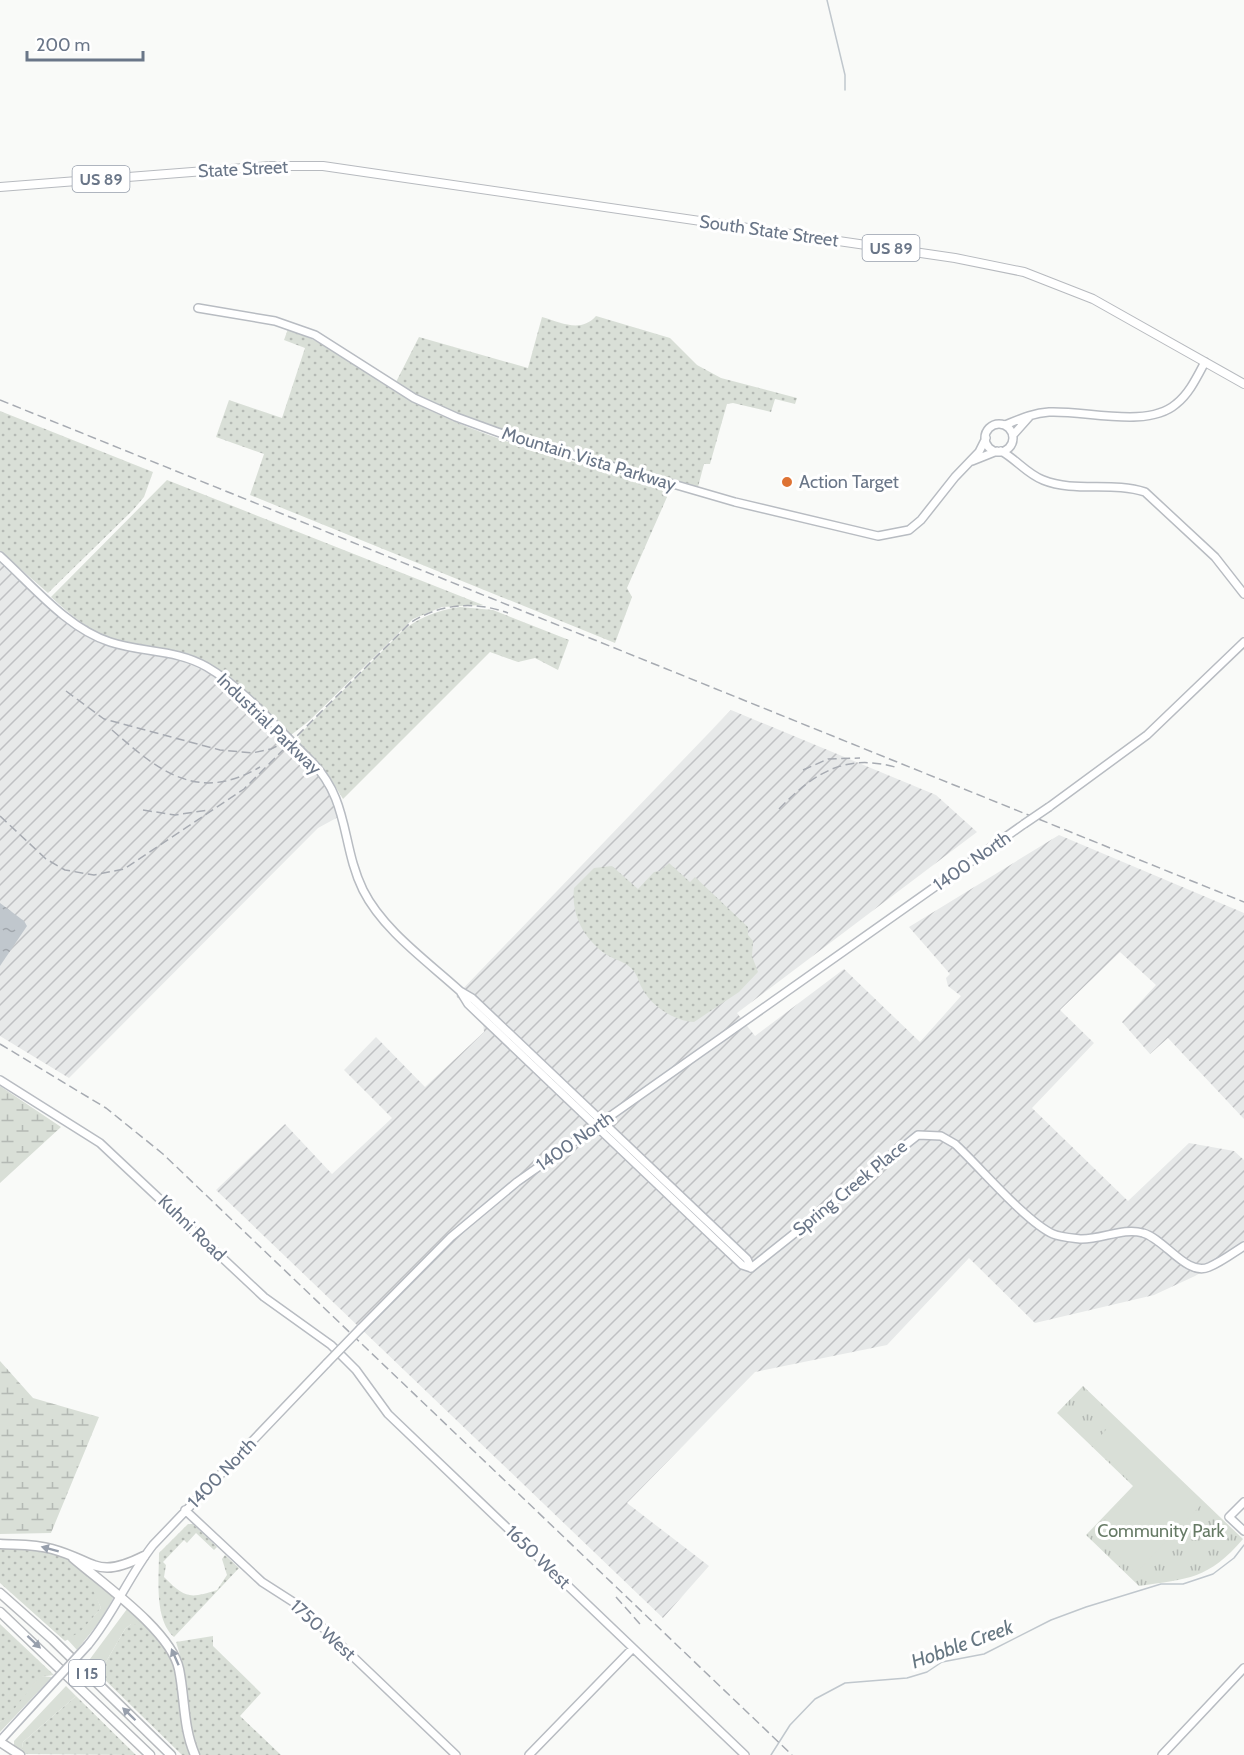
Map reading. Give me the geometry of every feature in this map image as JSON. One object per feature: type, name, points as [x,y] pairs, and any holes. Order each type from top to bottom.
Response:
[{"type":"highway","points":[[0,1544],[42,1547],[107,1569],[119,1568],[144,1556]]},
{"type":"highway","points":[[73,1558],[150,1624],[175,1655],[179,1668],[188,1735],[195,1755]]},
{"type":"highway","name":"I 15","points":[[0,1593],[53,1640],[171,1755]]},
{"type":"highway","name":"I 15","points":[[0,1612],[150,1755]]},
{"type":"highway","points":[[0,1742],[20,1755]]},
{"type":"main road","name":"State Street","points":[[0,187],[305,166],[363,171],[485,189]]},
{"type":"main road","name":"South State Street","points":[[485,189],[990,264],[1054,283],[1093,299],[1205,362]]},
{"type":"main road","name":"US 89","points":[[1205,362],[1244,384]]},
{"type":"street","name":"Mountain Vista Parkway","points":[[198,308],[275,321],[304,330],[335,345],[414,398],[456,417],[511,437],[735,502],[878,536],[901,533],[918,523],[955,477],[972,461],[986,438]]},
{"type":"street","points":[[1205,362],[1185,396],[1160,414],[1132,417],[1050,412],[1005,425],[992,426],[986,438],[989,447],[999,451],[1036,476],[1054,483],[1132,488],[1145,492],[1215,557],[1244,594]]},
{"type":"street","points":[[1026,468],[1013,452],[1012,444],[1013,435],[1030,416]]},
{"type":"street","points":[[1005,425],[1013,435]]},
{"type":"street","points":[[999,451],[1012,444]]},
{"type":"street","name":"Mountain Vista Parkway","points":[[972,461],[999,451]]},
{"type":"street","name":"Industrial Parkway","points":[[0,556],[62,614],[90,633],[116,644],[186,657],[221,676],[313,763],[329,783],[340,805],[355,868],[368,898],[389,924],[460,991],[468,1004],[747,1259],[751,1268]]},
{"type":"street","name":"1400 North","points":[[0,1742],[107,1622],[144,1556],[185,1510],[423,1264],[476,1215],[599,1124],[1147,735],[1206,681],[1244,642]]},
{"type":"street","name":"Kuhni Road","points":[[0,1080],[100,1143],[264,1297],[339,1352]]},
{"type":"street","name":"Spring Creek Place","points":[[751,1268],[918,1135],[941,1136],[955,1144],[1033,1220],[1054,1234],[1090,1239],[1125,1232],[1145,1233],[1161,1242],[1186,1265],[1195,1269],[1209,1268],[1244,1246]]},
{"type":"street","name":"1650 West","points":[[339,1352],[357,1370],[388,1414],[745,1755]]},
{"type":"street","points":[[1244,1502],[1229,1516],[1244,1531]]},
{"type":"street","name":"1750 West","points":[[185,1510],[261,1582],[301,1607],[456,1755]]},
{"type":"street","points":[[529,1755],[633,1648]]},
{"type":"street","points":[[1162,1755],[1244,1668]]},
{"type":"shaded area","points":[[0,561],[65,620],[88,636],[119,649],[181,660],[217,677],[311,766],[332,794],[340,816],[318,828],[69,1078],[0,1036]]},
{"type":"shaded area","points":[[731,710],[936,795],[977,832],[737,1013],[755,1036],[844,969],[920,1042],[961,996],[948,986],[946,978],[950,974],[909,927],[1059,835],[1244,913],[1244,1119],[1168,1038],[1150,1054],[1122,1022],[1156,985],[1120,952],[1060,1010],[1094,1043],[1032,1108],[1128,1201],[1189,1143],[1234,1151],[1244,1160],[1244,1246],[1195,1276],[1154,1295],[1035,1323],[969,1258],[887,1345],[755,1372],[627,1503],[709,1566],[663,1618],[216,1190],[285,1124],[332,1174],[392,1118],[344,1070],[376,1037],[425,1087],[484,1032],[483,1023],[456,996]]},
{"type":"green space","points":[[596,316],[670,338],[697,365],[721,378],[797,398],[795,404],[775,399],[771,412],[733,403],[727,404],[710,464],[704,464],[698,487],[566,450],[464,417],[415,397],[396,382],[419,337],[528,368],[542,317],[564,324],[578,325]]},
{"type":"green space","points":[[288,329],[324,346],[409,400],[456,422],[547,454],[671,488],[627,588],[632,597],[615,643],[250,495],[264,454],[216,437],[229,400],[282,418],[305,348],[284,340]]},
{"type":"green space","points":[[0,411],[153,472],[144,497],[133,510],[48,593],[0,551]]},
{"type":"green space","points":[[167,480],[483,605],[442,607],[413,619],[309,721],[291,735],[287,734],[235,684],[212,667],[180,652],[127,643],[107,637],[81,622],[51,597]]},
{"type":"green space","points":[[460,607],[493,610],[569,640],[558,670],[535,658],[518,662],[490,652],[343,799],[329,776],[296,742],[300,734],[403,630],[430,615]]},
{"type":"green space","points":[[669,863],[690,882],[695,877],[748,927],[748,935],[753,941],[752,956],[758,972],[739,992],[694,1022],[671,1016],[651,1001],[631,968],[607,955],[592,942],[581,926],[575,908],[574,888],[594,868],[612,866],[638,889],[654,872],[660,871]]},
{"type":"green space","points":[[0,1086],[61,1127],[0,1183]]},
{"type":"green space","points":[[0,1361],[33,1398],[99,1417],[51,1533],[0,1534]]},
{"type":"green space","name":"Community Park","points":[[1083,1386],[1243,1539],[1208,1570],[1184,1579],[1139,1586],[1086,1535],[1133,1486],[1057,1413]]},
{"type":"green space","points":[[1115,1420],[1202,1504],[1136,1573],[1093,1532],[1136,1488],[1093,1444]]},
{"type":"green space","points":[[188,1524],[193,1524],[217,1547],[214,1550],[196,1533],[187,1543],[184,1540],[163,1562],[166,1565],[164,1577],[171,1584],[188,1595],[200,1595],[217,1590],[227,1575],[222,1559],[225,1555],[239,1568],[174,1637],[163,1620],[160,1609],[159,1553]]},
{"type":"green space","points":[[0,1548],[46,1551],[68,1558],[85,1572],[101,1608],[80,1633],[65,1641],[0,1583]]},
{"type":"green space","points":[[85,1572],[101,1588],[112,1595],[113,1599],[100,1621],[77,1650],[67,1639],[80,1632],[101,1608]]},
{"type":"green space","points":[[127,1609],[147,1626],[131,1624],[125,1629],[99,1674],[87,1663]]},
{"type":"green space","points":[[139,1623],[153,1630],[164,1643],[172,1660],[179,1680],[191,1755],[182,1755],[99,1674],[125,1629],[131,1624]]},
{"type":"green space","points":[[0,1624],[54,1675],[40,1677],[8,1718],[0,1722]]},
{"type":"green space","points":[[213,1636],[213,1646],[261,1693],[240,1716],[281,1755],[199,1755],[190,1728],[183,1670],[176,1642]]},
{"type":"green space","points":[[40,1676],[52,1677],[0,1732],[0,1722],[8,1717]]},
{"type":"green space","points":[[66,1686],[76,1696],[23,1742],[24,1754],[14,1748],[14,1741]]},
{"type":"green space","points":[[76,1696],[136,1755],[24,1754],[23,1742]]},
{"type":"water","points":[[0,903],[24,921],[27,926],[0,966]]},
{"type":"waterway","points":[[827,0],[845,75],[845,90]]},
{"type":"waterway","name":"Hobble Creek","points":[[771,1755],[790,1725],[815,1699],[845,1683],[907,1678],[927,1672],[942,1662],[984,1654],[1051,1620],[1086,1607],[1161,1584],[1183,1584],[1213,1574],[1234,1558],[1244,1545]]},
{"type":"railway","points":[[0,400],[1244,902]]},
{"type":"railway","points":[[0,816],[46,859],[65,870],[94,875],[124,869],[244,789],[410,623],[434,611],[458,606],[483,607],[508,613]]},
{"type":"railway","points":[[66,691],[104,719],[220,750],[252,753],[271,749],[287,741]]},
{"type":"railway","points":[[112,730],[162,769],[198,782],[217,782],[237,778],[260,767]]},
{"type":"railway","points":[[803,770],[828,759],[860,758]]},
{"type":"railway","points":[[779,809],[804,786],[831,770],[860,763],[877,763],[895,767]]},
{"type":"railway","points":[[143,810],[175,815],[208,810]]},
{"type":"railway","points":[[0,1044],[106,1108],[163,1154],[792,1755]]},
{"type":"railway","points":[[616,1597],[640,1624]]},
{"type":"place","name":"Action Target","points":[[787,482]]}]
